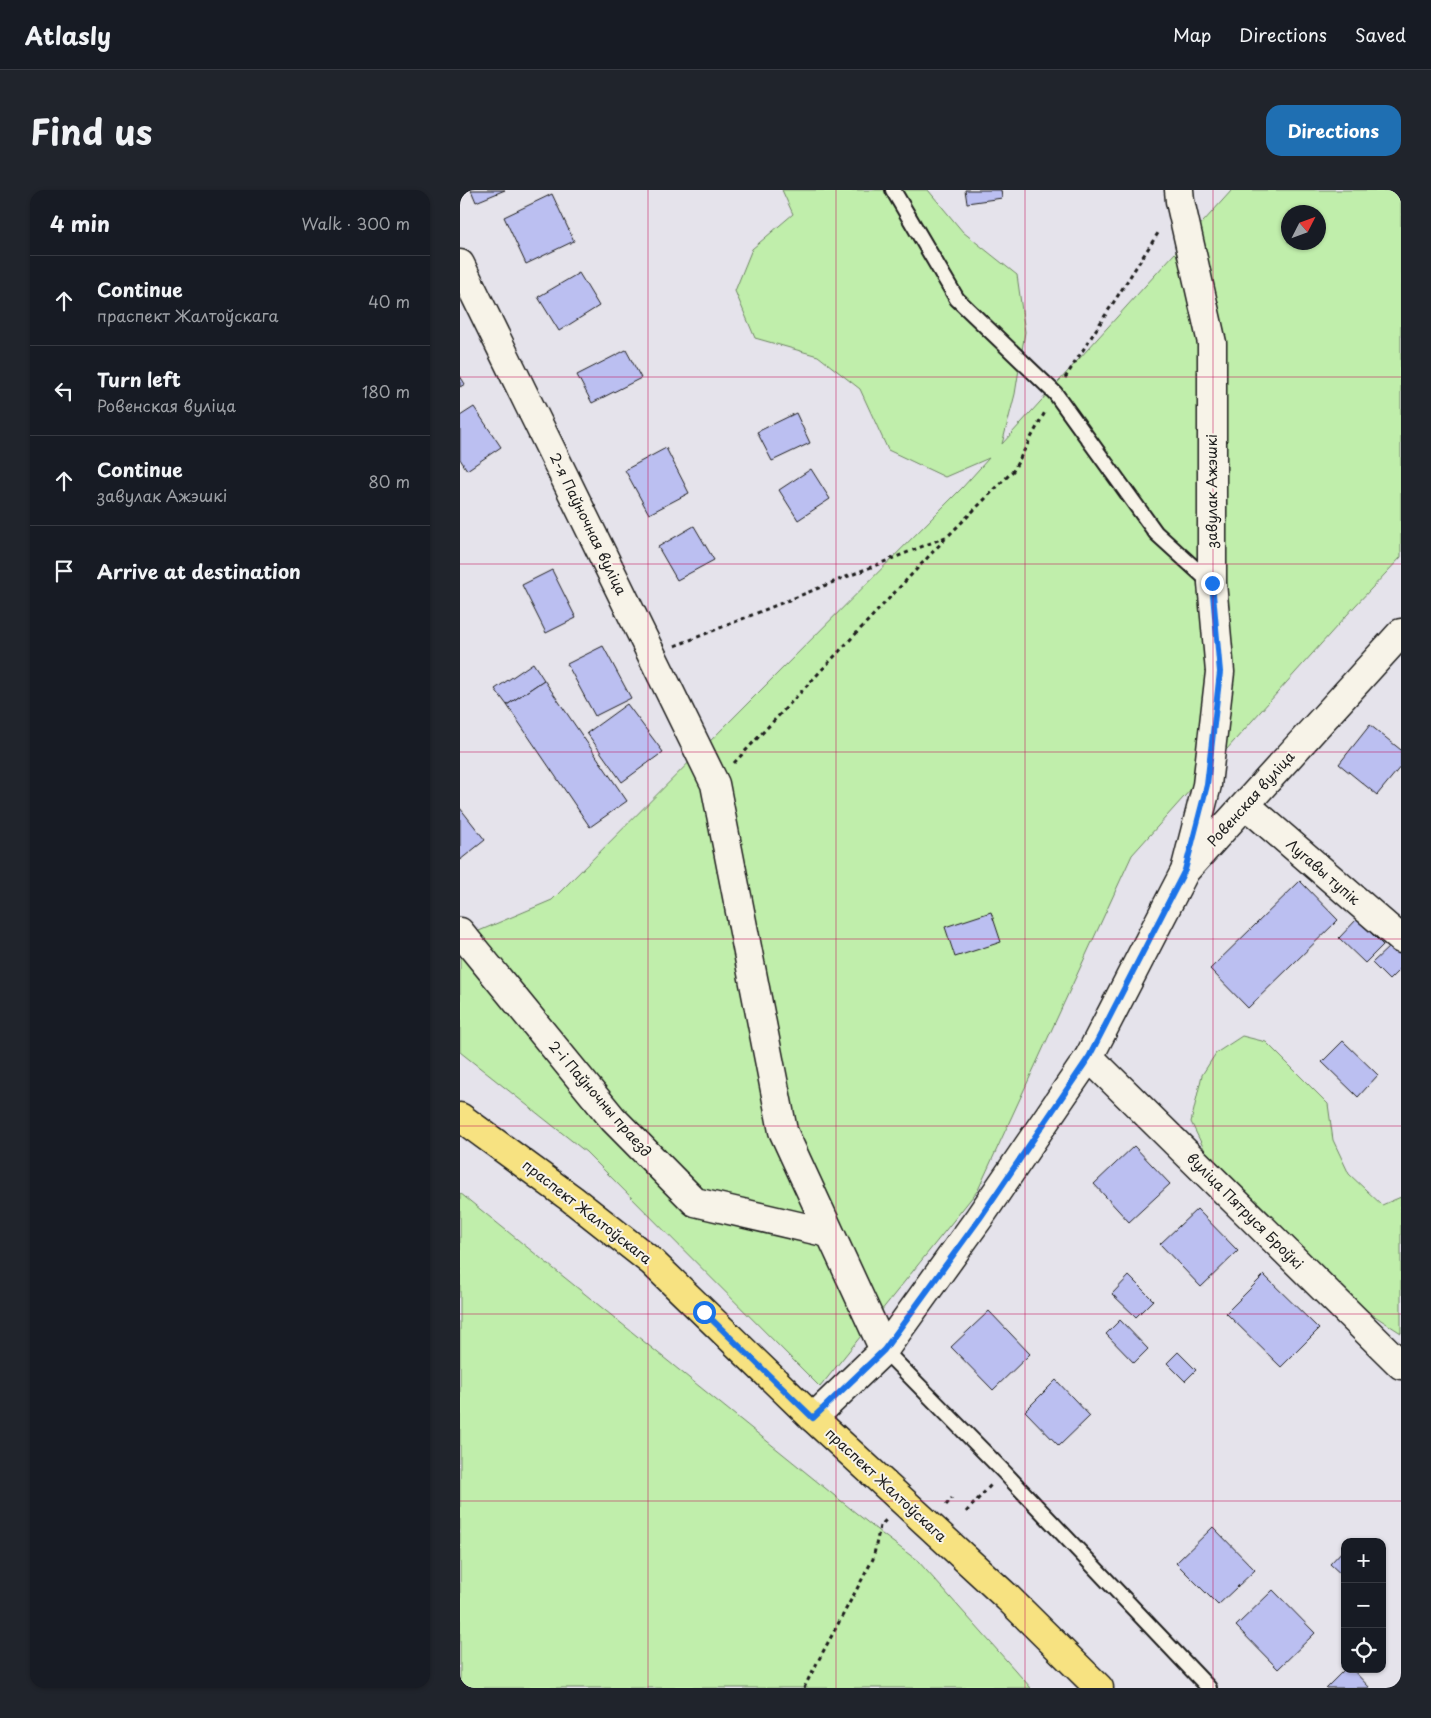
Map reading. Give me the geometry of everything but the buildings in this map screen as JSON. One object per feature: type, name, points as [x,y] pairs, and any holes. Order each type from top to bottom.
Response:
[{"type":"main road","name":"праспект Жалтоўскага","points":[[460,1116],[564,1193],[652,1262],[813,1418],[1008,1598],[1099,1688]]},
{"type":"street","name":"завулак Ажэшкі","points":[[1183,194],[1212,343],[1212,583],[1220,672],[1207,785],[1185,870]]},
{"type":"street","name":"2-я Паўночная вуліца","points":[[460,264],[653,654],[715,784],[783,1131],[828,1233],[884,1350]]},
{"type":"street","name":"Ровенская вуліца","points":[[813,1418],[884,1350],[980,1218],[1089,1057],[1185,870],[1398,644]]},
{"type":"street","name":"Лугавы тупік","points":[[1246,805],[1401,939]]},
{"type":"street","name":"2-і Паўночны праезд","points":[[460,932],[613,1119],[695,1202],[828,1233]]},
{"type":"street","name":"вуліца Пятруся Броўкі","points":[[1089,1057],[1401,1365]]},
{"type":"lane","points":[[893,190],[957,299],[1055,393],[1156,534],[1212,583]]},
{"type":"lane","points":[[884,1350],[1004,1472],[1209,1688]]},
{"type":"path","points":[[715,784],[948,536],[1013,471],[1055,393],[1183,194]]},
{"type":"path","points":[[653,654],[948,536]]},
{"type":"path","points":[[966,1512],[1004,1472]]},
{"type":"path","points":[[804,1688],[874,1559],[880,1526]]},
{"type":"green space","points":[[782,190],[928,190],[963,232],[1017,275],[1025,332],[1015,394],[1002,444],[1232,190],[1401,190],[1401,557],[1132,855],[978,1190],[820,1387],[586,1152],[460,1052],[460,939],[552,900],[962,488],[989,458],[945,477],[888,450],[860,389],[818,356],[755,338],[735,291],[752,249],[793,214]]},
{"type":"green space","points":[[1242,1036],[1266,1042],[1328,1104],[1333,1140],[1349,1174],[1382,1205],[1401,1197],[1401,1333],[1353,1302],[1210,1161],[1191,1122],[1202,1075],[1216,1053]]},
{"type":"green space","points":[[460,1193],[882,1534],[918,1561],[1031,1688],[460,1688]]},
{"type":"route","points":[[704,1312],[813,1418],[884,1350],[980,1218],[1089,1057],[1185,870],[1207,785],[1220,672],[1212,583]]}]
